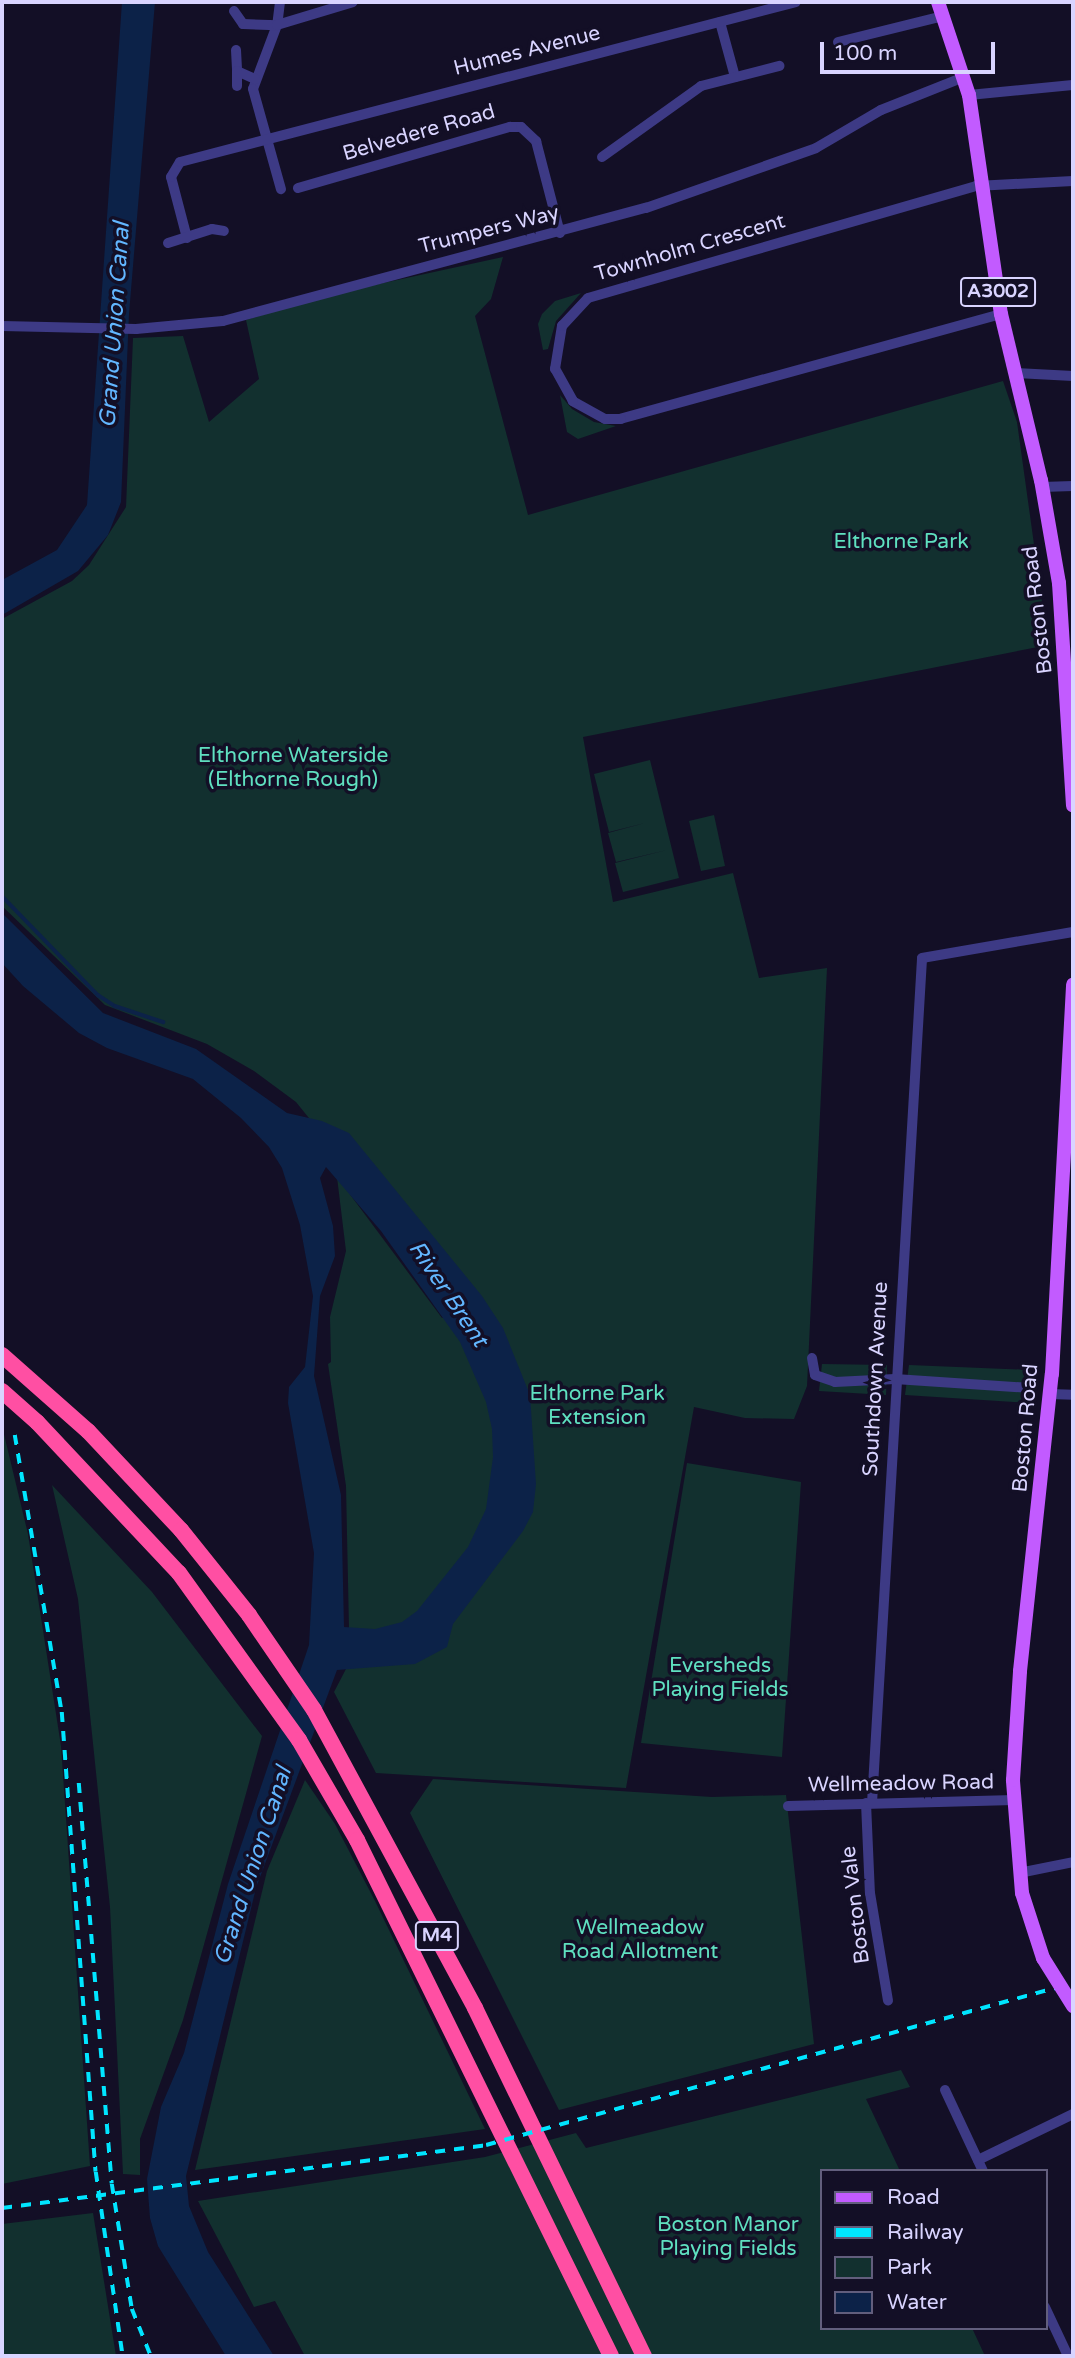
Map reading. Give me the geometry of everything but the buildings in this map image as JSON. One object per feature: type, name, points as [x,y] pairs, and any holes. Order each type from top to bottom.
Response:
[{"type":"highway","name":"M4","points":[[2,1355],[88,1431],[172,1520],[288,1670],[342,1756],[475,2008],[644,2356]]},
{"type":"highway","name":"M4","points":[[2,1391],[37,1422],[163,1554],[270,1694],[327,1786],[611,2356]]},
{"type":"main road","name":"Boston Road","points":[[940,9],[969,95],[985,187],[1001,314],[1042,487],[1068,635],[1073,806]]},
{"type":"main road","name":"Boston Road","points":[[1073,985],[1069,1135],[1051,1394],[1017,1695],[1014,1800],[1019,1872],[1026,1914],[1043,1958],[1073,2006]]},
{"type":"street","points":[[280,2],[277,25],[255,79],[281,189]]},
{"type":"street","points":[[234,11],[243,24],[277,25],[353,2]]},
{"type":"street","name":"Humes Avenue","points":[[187,238],[171,177],[175,165],[267,138],[796,2]]},
{"type":"street","points":[[838,42],[940,9]]},
{"type":"street","points":[[720,22],[735,77]]},
{"type":"street","points":[[236,50],[237,86]]},
{"type":"street","points":[[602,157],[701,86],[779,66]]},
{"type":"street","points":[[237,71],[255,79]]},
{"type":"street","name":"Trumpers Way","points":[[2,326],[136,329],[223,321],[327,289],[560,233],[729,181],[816,148],[881,110],[964,77]]},
{"type":"street","points":[[969,95],[1073,85]]},
{"type":"street","name":"Belvedere Road","points":[[298,188],[510,127],[521,127],[536,141],[560,233]]},
{"type":"street","name":"Townholm Crescent","points":[[1001,314],[621,419],[605,419],[573,401],[555,369],[562,326],[589,298],[985,187],[1073,181]]},
{"type":"street","points":[[168,243],[212,229],[224,231]]},
{"type":"street","points":[[1016,373],[1073,376]]},
{"type":"street","points":[[1042,487],[1073,486]]},
{"type":"street","name":"Southdown Avenue","points":[[869,1803],[918,956],[1073,932]]},
{"type":"street","points":[[812,1358],[815,1375],[825,1380],[895,1379],[1032,1388]]},
{"type":"street","points":[[1051,1394],[1073,1395]]},
{"type":"street","name":"Wellmeadow Road","points":[[788,1806],[1014,1800]]},
{"type":"street","name":"Boston Vale","points":[[869,1803],[870,1893],[888,2001]]},
{"type":"street","points":[[1019,1872],[1073,1861]]},
{"type":"street","points":[[945,2090],[980,2165],[1073,2114]]},
{"type":"street","points":[[1047,2311],[1068,2356]]},
{"type":"green space","name":"Elthorne Waterside (Elthorne Rough)","points":[[503,257],[491,299],[475,316],[528,515],[1003,381],[1017,422],[1048,645],[583,737],[613,902],[733,873],[759,978],[827,968],[807,1386],[794,1419],[745,1418],[694,1407],[626,1788],[376,1773],[334,1692],[346,1669],[354,1629],[349,1629],[346,1486],[328,1364],[331,1362],[330,1317],[346,1251],[337,1177],[442,1318],[463,1309],[296,1102],[254,1071],[207,1044],[105,1005],[2,906],[2,619],[72,581],[89,565],[126,507],[133,338],[183,336],[209,422],[259,379],[246,320],[319,297]]},
{"type":"green space","points":[[581,293],[556,321],[548,349],[543,350],[538,324],[542,314],[555,301]]},
{"type":"green space","points":[[560,395],[572,409],[594,422],[616,426],[578,439],[567,432]]},
{"type":"green space","points":[[650,760],[679,878],[623,892],[615,863],[667,850],[616,862],[608,833],[645,823],[609,832],[594,774]]},
{"type":"green space","points":[[714,815],[725,866],[701,871],[689,821]]},
{"type":"green space","points":[[822,1364],[887,1365],[886,1395],[819,1391]]},
{"type":"green space","points":[[909,1365],[1033,1370],[1031,1403],[905,1395]]},
{"type":"green space","points":[[2,1426],[28,1534],[61,1746],[90,2166],[2,2184]]},
{"type":"green space","name":"Eversheds Playing Fields","points":[[687,1463],[801,1482],[782,1757],[641,1743]]},
{"type":"green space","points":[[52,1485],[152,1592],[262,1736],[183,2020],[140,2139],[140,2175],[123,2174],[110,1907],[78,1599]]},
{"type":"green space","name":"Wellmeadow Road Allotment","points":[[433,1779],[712,1797],[786,1795],[814,2044],[559,2110],[410,1813]]},
{"type":"green space","points":[[305,1780],[335,1824],[375,1901],[485,2129],[195,2170],[267,1871]]},
{"type":"green space","name":"Boston Manor Playing Fields","points":[[901,2070],[910,2087],[866,2099],[899,2169],[820,2169],[820,2330],[973,2330],[985,2356],[305,2356],[275,2301],[254,2307],[198,2201],[485,2157],[576,2133],[586,2148]]},
{"type":"green space","points":[[93,2213],[116,2356],[2,2356],[2,2224]]},
{"type":"water","name":"Grand Union Canal","points":[[122,2],[155,2],[129,314],[121,502],[108,535],[78,571],[2,615],[2,580],[57,550],[87,505]]},
{"type":"water","points":[[2,913],[103,1013],[196,1049],[287,1113],[322,1121],[349,1133],[482,1296],[503,1328],[530,1395],[536,1484],[533,1512],[523,1531],[453,1624],[447,1647],[415,1664],[337,1670],[256,1888],[186,2176],[189,2206],[208,2252],[274,2356],[226,2356],[158,2246],[150,2218],[147,2179],[161,2107],[184,2053],[228,1884],[309,1645],[314,1553],[288,1403],[289,1387],[305,1367],[313,1296],[300,1225],[282,1168],[269,1147],[241,1118],[193,1079],[107,1048],[79,1033],[23,986],[2,963]],"holes":[[[326,1167],[381,1231],[460,1342],[486,1402],[492,1429],[493,1457],[486,1509],[468,1547],[417,1611],[402,1622],[375,1629],[344,1627],[341,1495],[314,1376],[320,1296],[335,1256],[333,1226],[320,1178]]]},
{"type":"waterway","points":[[2,896],[98,995],[115,1006],[163,1022]]},
{"type":"railway","points":[[15,1435],[62,1712],[96,2172],[123,2356]]},
{"type":"railway","points":[[79,1783],[112,2184],[132,2309],[151,2356]]},
{"type":"railway","points":[[2,2208],[486,2145],[1073,1983]]},
{"type":"park label","name":"Elthorne Park","points":[[901,542]]},
{"type":"park label","name":"Elthorne Park Extension","points":[[597,1406]]},
{"type":"water label","name":"River Brent","points":[[448,1294]]}]
